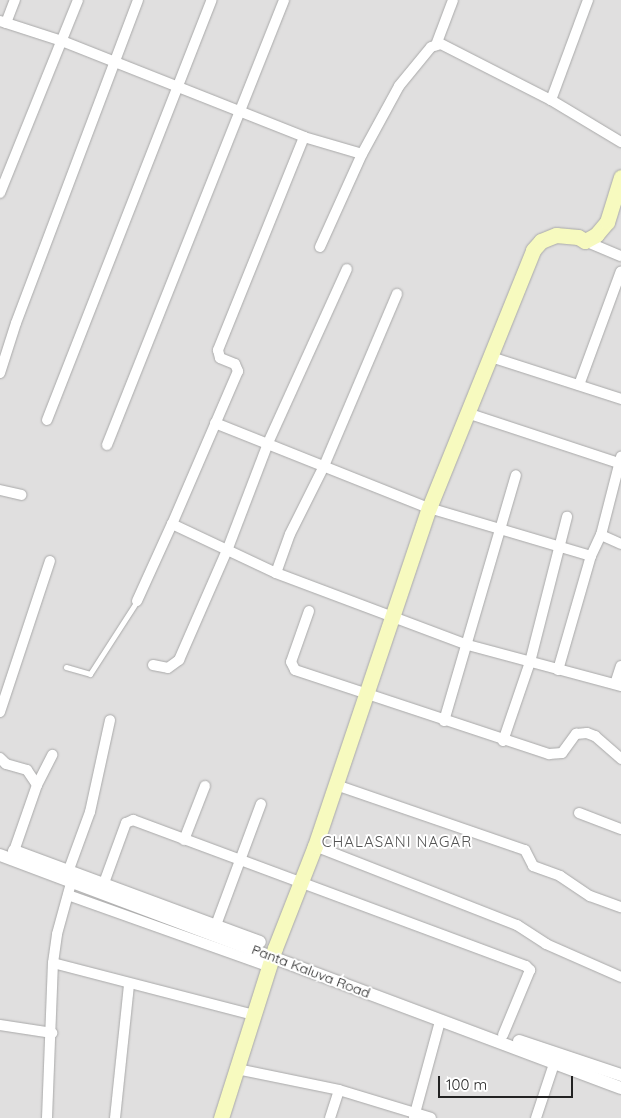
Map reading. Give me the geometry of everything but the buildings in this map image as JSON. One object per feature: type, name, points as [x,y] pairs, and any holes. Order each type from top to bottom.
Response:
[{"type":"main road","points":[[221,1118],[273,957],[315,846],[429,508],[533,250],[542,241],[556,235],[578,237],[585,241],[607,222],[621,177]]},
{"type":"street","points":[[15,0],[2,22],[62,41],[179,86],[304,138],[362,154]]},
{"type":"street","points":[[0,193],[78,0]]},
{"type":"street","points":[[0,373],[113,61],[138,0]]},
{"type":"street","points":[[47,420],[212,0]]},
{"type":"street","points":[[108,445],[284,0]]},
{"type":"street","points":[[320,247],[362,154],[399,86],[436,45],[453,0]]},
{"type":"street","points":[[551,100],[588,0]]},
{"type":"street","points":[[436,45],[441,44],[551,100],[621,142]]},
{"type":"street","points":[[136,601],[172,524],[238,369],[220,358],[218,350],[304,138]]},
{"type":"street","points":[[585,241],[621,256]]},
{"type":"street","points":[[153,665],[168,668],[179,660],[228,548],[268,443],[347,269]]},
{"type":"street","points":[[579,385],[621,271]]},
{"type":"street","points":[[276,573],[290,534],[324,466],[397,294]]},
{"type":"street","points":[[491,357],[621,399]]},
{"type":"street","points":[[467,414],[620,462],[602,535],[591,556],[558,670]]},
{"type":"street","points":[[215,423],[429,508],[501,527],[558,547],[591,556]]},
{"type":"street","points":[[444,721],[468,645],[516,475]]},
{"type":"street","points":[[0,490],[21,495]]},
{"type":"street","points":[[503,741],[530,662],[567,517]]},
{"type":"street","points":[[172,524],[228,548],[276,573],[393,615],[468,645],[618,685],[621,666]]},
{"type":"street","points":[[602,535],[621,544]]},
{"type":"street","points":[[0,712],[50,561]]},
{"type":"street","points":[[309,611],[292,667],[366,695],[503,741],[555,754],[562,753],[576,734],[586,733],[595,736],[621,759]]},
{"type":"street","points":[[47,1118],[52,1033],[53,963],[57,934],[69,883],[90,812],[110,720]]},
{"type":"street","points":[[14,851],[37,785],[52,755]]},
{"type":"street","points":[[0,758],[6,764],[27,770],[37,785]]},
{"type":"street","points":[[336,785],[525,850],[533,866],[560,876],[590,896],[621,907]]},
{"type":"street","points":[[184,840],[205,786]]},
{"type":"street","points":[[216,925],[260,804]]},
{"type":"street","points":[[579,813],[621,829]]},
{"type":"street","points":[[104,883],[129,822],[134,820],[240,862],[528,967],[526,980],[502,1035]]},
{"type":"street","name":"Panta Kaluva Road","points":[[0,846],[14,851],[69,883],[104,883],[216,925],[273,957],[621,1075]]},
{"type":"street","points":[[315,846],[517,925],[546,944],[621,977]]},
{"type":"street","name":"Panta Kaluva Road","points":[[0,855],[69,883],[273,957],[621,1088]]},
{"type":"street","points":[[53,963],[254,1015]]},
{"type":"street","points":[[115,1118],[129,984]]},
{"type":"street","points":[[415,1115],[440,1021]]},
{"type":"street","points":[[0,1024],[52,1033]]},
{"type":"street","points":[[536,1118],[554,1064]]},
{"type":"street","points":[[237,1069],[338,1090],[415,1115],[431,1118]]},
{"type":"street","points":[[330,1118],[338,1090]]},
{"type":"lane","points":[[66,667],[90,674],[136,601]]},
{"type":"shaded area","points":[[0,0],[621,0],[621,1118],[0,1118]]},
{"type":"district","name":"CHALASANI NAGAR","points":[[397,842]]}]
